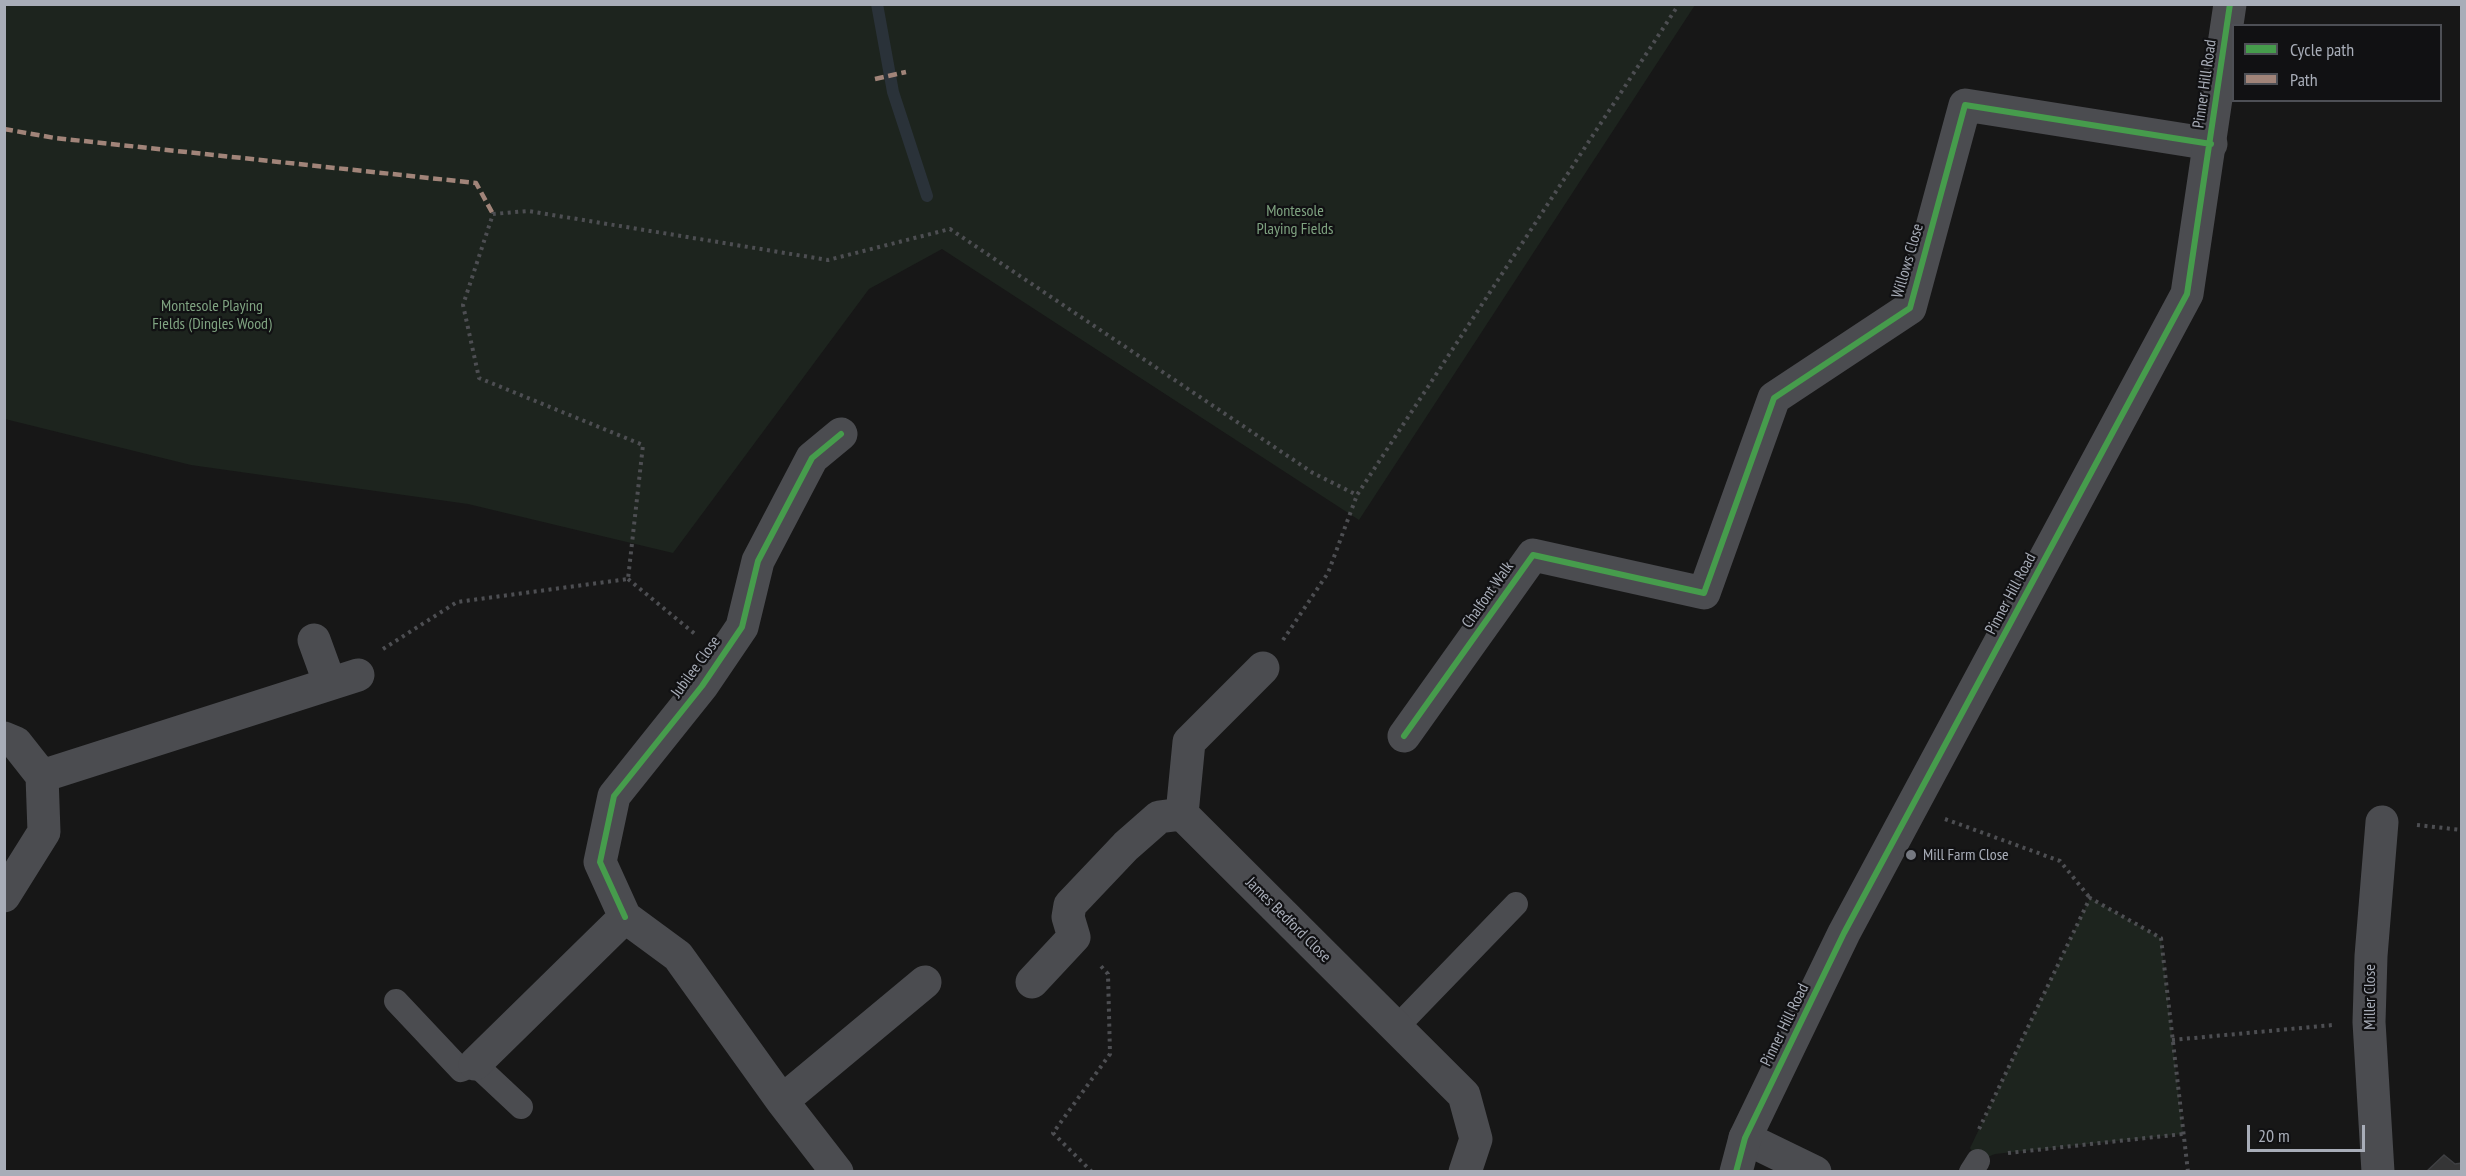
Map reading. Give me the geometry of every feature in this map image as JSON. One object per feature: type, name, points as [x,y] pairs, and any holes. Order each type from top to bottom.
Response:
[{"type":"street","name":"Pinner Hill Road","points":[[1736,1172],[1745,1138],[1844,933],[2187,294],[2230,4]]},
{"type":"street","name":"Willows Close","points":[[1704,593],[1774,398],[1910,308],[1965,105],[2211,144]]},
{"type":"street","name":"Jubilee Close","points":[[837,1172],[782,1101],[678,956],[625,917],[600,862],[614,796],[702,686],[742,627],[758,561],[812,458],[841,434]]},
{"type":"street","name":"Chalfont Walk","points":[[1404,736],[1533,555],[1704,593]]},
{"type":"street","points":[[42,777],[344,680],[314,640]]},
{"type":"street","points":[[1032,982],[1074,937],[1068,917],[1070,905],[1126,846],[1159,817],[1182,814],[1189,742],[1263,668]]},
{"type":"street","points":[[4,738],[16,743],[42,777],[44,832],[4,896]]},
{"type":"street","name":"James Bedford Close","points":[[1182,814],[1464,1095],[1476,1139],[1465,1172]]},
{"type":"street","name":"Miller Close","points":[[2378,1172],[2369,1022],[2371,956],[2382,822]]},
{"type":"street","points":[[475,1064],[625,917]]},
{"type":"street","points":[[782,1101],[925,982]]},
{"type":"street","points":[[1745,1138],[1815,1172]]},
{"type":"lane","points":[[1396,1028],[1516,904]]},
{"type":"lane","points":[[396,1001],[461,1070],[475,1064],[521,1107]]},
{"type":"path","points":[[1263,668],[1328,573],[1357,495],[1679,4]]},
{"type":"path","points":[[628,579],[643,445],[479,378],[463,305],[493,214],[528,211],[828,260],[950,229],[1313,473],[1357,495]]},
{"type":"path","points":[[344,680],[376,653],[457,602],[628,579],[722,656]]},
{"type":"path","points":[[1912,807],[2060,861],[2090,898],[2161,938],[2188,1172]]},
{"type":"path","points":[[2090,898],[1970,1148],[1974,1166],[1995,1154],[2183,1134]]},
{"type":"path","points":[[1074,937],[1108,974],[1110,1054],[1053,1133],[1092,1172]]},
{"type":"path","points":[[2172,1040],[2369,1022]]},
{"type":"green space","name":"Montesole Playing Fields","points":[[5,4],[1695,5],[1359,520],[942,249],[869,289],[673,553],[468,504],[191,465],[5,419]]},
{"type":"green space","points":[[2090,898],[2161,938],[2183,1134],[1995,1154],[1978,1161],[1970,1148]]},
{"type":"building","points":[[2444,1155],[2455,1164],[2462,1163],[2462,1172],[2426,1172]]},
{"type":"waterway","points":[[877,4],[893,92],[927,196]]},
{"type":"marked path","points":[[875,79],[906,72]]},
{"type":"marked path","points":[[4,129],[55,138],[476,183],[493,214]]},
{"type":"cycle path","points":[[1736,1172],[1745,1138],[1844,933],[2187,294],[2230,4]]},
{"type":"cycle path","points":[[1404,736],[1533,555],[1704,593],[1774,398],[1910,308],[1965,105],[2211,144]]},
{"type":"cycle path","points":[[625,917],[600,862],[614,796],[702,686],[742,627],[758,561],[812,458],[841,434]]},
{"type":"place","name":"Mill Farm Close","points":[[1911,855]]},
{"type":"park label","name":"Montesole Playing Fields (Dingles Wood)","points":[[212,315]]}]
